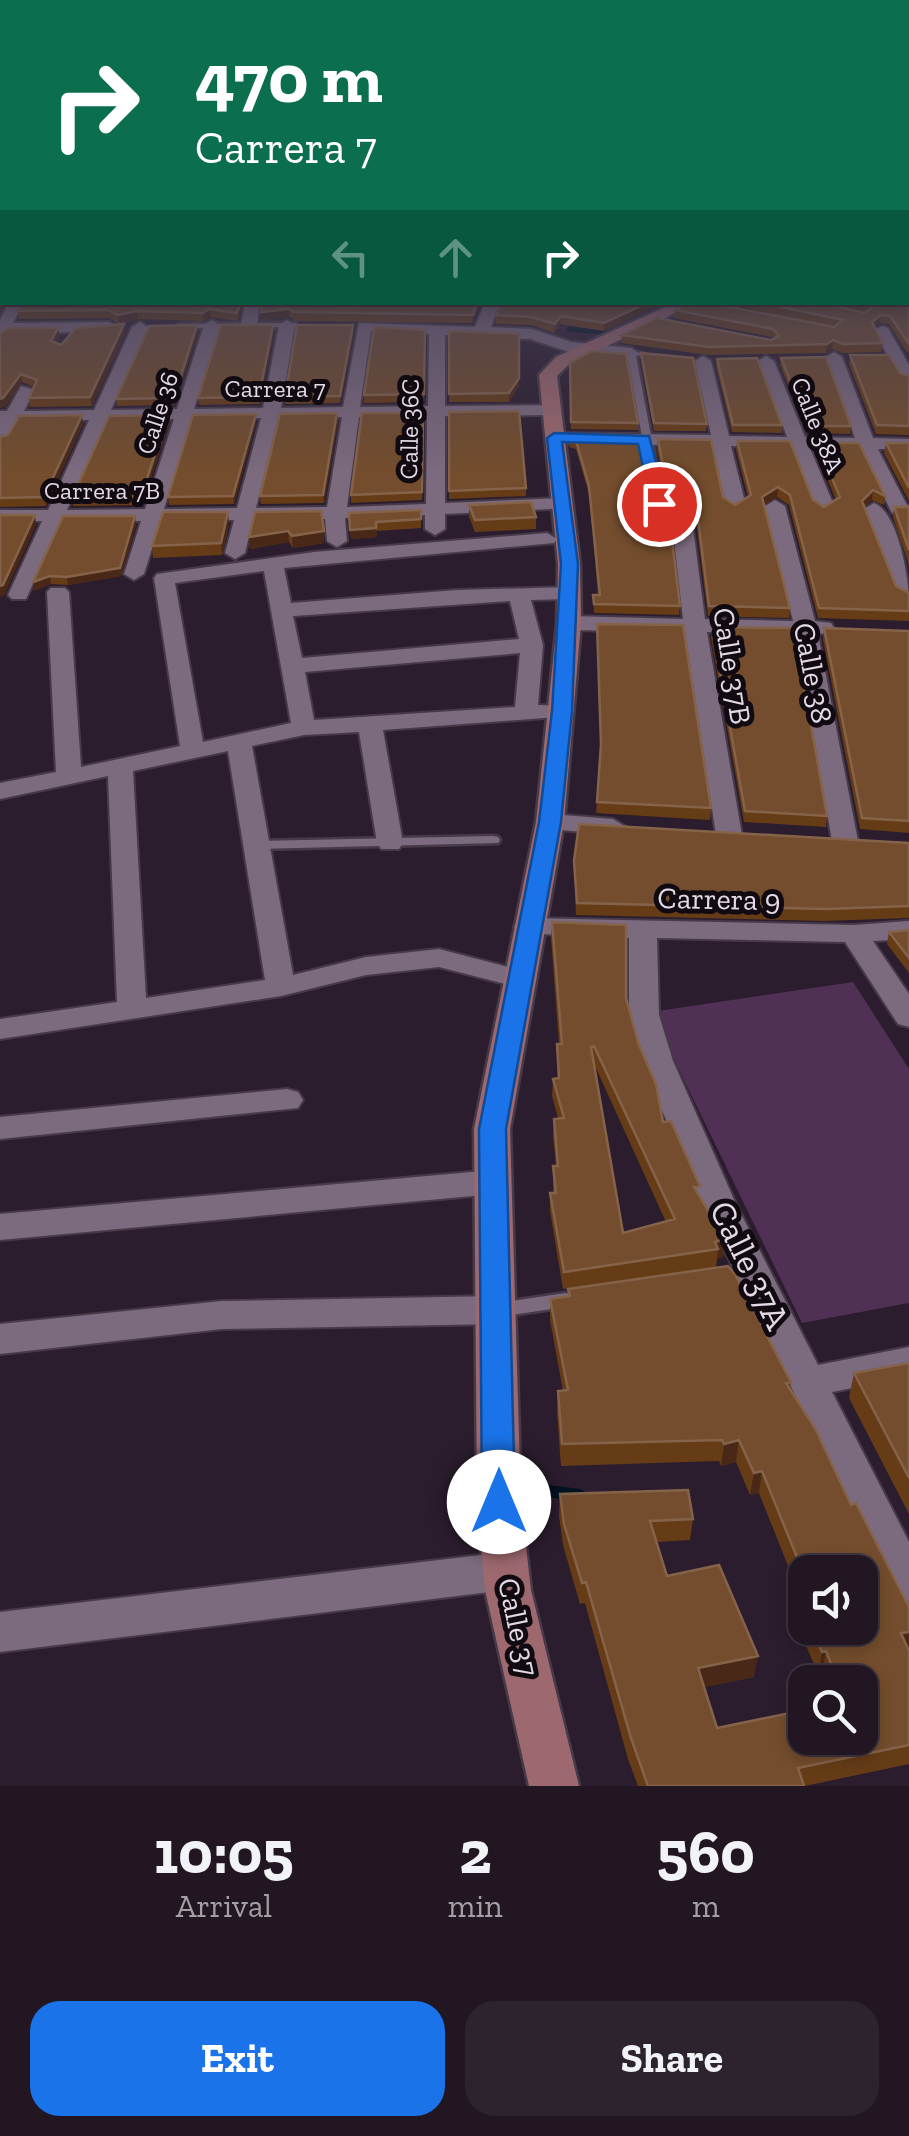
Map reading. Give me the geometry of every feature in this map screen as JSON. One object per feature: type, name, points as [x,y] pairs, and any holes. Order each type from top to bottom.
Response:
[{"type":"main road","name":"Calle 37","points":[[554,1786],[506,1571],[499,1502],[492,1129],[550,822],[562,711],[569,608],[564,504],[548,375],[562,361],[586,349],[690,306]]},
{"type":"street","points":[[15,306],[1,332],[72,333],[133,327],[102,414],[19,595]]},
{"type":"street","points":[[250,324],[252,306]]},
{"type":"street","points":[[480,332],[491,306]]},
{"type":"street","name":"Calle 36","points":[[134,574],[212,325]]},
{"type":"street","points":[[236,553],[270,413],[297,325]]},
{"type":"street","points":[[338,541],[336,514],[354,412],[354,326],[532,334],[586,349],[638,354]]},
{"type":"street","name":"Calle 36C","points":[[437,329],[433,412],[443,555]]},
{"type":"street","points":[[882,331],[909,379]]},
{"type":"street","points":[[834,357],[866,443],[899,509]]},
{"type":"street","points":[[703,360],[736,506]]},
{"type":"street","name":"Calle 38A","points":[[766,361],[825,508]]},
{"type":"street","points":[[0,438],[7,416],[27,390]]},
{"type":"street","name":"Carrera 7","points":[[7,416],[433,412],[552,424],[644,439],[909,444]]},
{"type":"street","name":"Carrera 7B","points":[[0,516],[336,514],[443,555],[564,504]]},
{"type":"street","name":"Calle 37B","points":[[670,504],[695,627],[728,835]]},
{"type":"street","name":"Calle 38","points":[[774,506],[806,628],[835,841],[877,842]]},
{"type":"street","points":[[874,509],[909,595]]},
{"type":"street","points":[[193,754],[164,578],[273,565],[443,555],[546,539]]},
{"type":"street","points":[[283,610],[443,555],[520,595],[569,608],[695,627],[840,629]]},
{"type":"street","points":[[273,565],[304,728]]},
{"type":"street","points":[[58,592],[68,778]]},
{"type":"street","points":[[520,595],[532,645],[526,713]]},
{"type":"street","points":[[293,666],[532,645]]},
{"type":"street","points":[[0,791],[304,728],[562,711]]},
{"type":"street","points":[[370,724],[390,842]]},
{"type":"street","points":[[239,744],[281,988]]},
{"type":"street","points":[[120,768],[132,1010]]},
{"type":"street","points":[[550,822],[649,830]]},
{"type":"street","name":"Carrera 9","points":[[528,927],[854,934],[909,930]]},
{"type":"street","name":"Calle 37A","points":[[643,930],[644,1015],[657,1061],[742,1273],[808,1382],[909,1584]]},
{"type":"street","points":[[854,934],[909,1017]]},
{"type":"street","points":[[0,1029],[281,988],[366,966],[438,958],[521,979]]},
{"type":"street","points":[[0,1128],[287,1100]]},
{"type":"street","points":[[0,1227],[494,1182]]},
{"type":"street","points":[[0,1339],[222,1315],[498,1310]]},
{"type":"street","points":[[808,1382],[909,1362]]},
{"type":"street","points":[[0,1632],[506,1571]]},
{"type":"lane","points":[[176,326],[297,325]]},
{"type":"lane","name":"Calle 37B","points":[[638,354],[644,439],[670,504]]},
{"type":"lane","points":[[256,845],[494,840]]},
{"type":"lane","points":[[498,1310],[576,1298]]},
{"type":"shaded area","points":[[853,982],[909,1069],[909,1303],[802,1323],[651,1012]]},
{"type":"building","points":[[20,306],[239,306],[237,313],[209,309],[203,313],[137,311],[118,315],[108,310],[18,311]]},
{"type":"building","points":[[262,306],[476,306],[473,315],[289,309],[261,312]]},
{"type":"building","points":[[499,306],[640,306],[604,323],[561,316],[555,324],[532,317],[496,315]]},
{"type":"building","points":[[681,306],[727,306],[834,327],[843,320],[778,306],[838,306],[865,313],[873,306],[909,306],[909,344],[890,316],[881,315],[872,322],[883,343],[843,344],[833,340],[827,344],[709,347],[622,335],[657,318],[771,340],[779,336],[773,329],[675,310]]},
{"type":"building","points":[[124,324],[90,397],[29,398],[37,380],[21,374],[0,399],[0,333],[9,328],[58,328],[51,341],[61,345],[76,328]]},
{"type":"building","points":[[197,325],[174,398],[116,399],[149,326]]},
{"type":"building","points":[[221,325],[273,325],[259,397],[198,398]]},
{"type":"building","points":[[297,325],[353,325],[340,396],[285,397]]},
{"type":"building","points":[[374,327],[425,330],[424,394],[364,395]]},
{"type":"building","points":[[449,331],[519,334],[519,378],[509,393],[449,394]]},
{"type":"building","points":[[592,351],[626,354],[638,423],[571,422],[570,363]]},
{"type":"building","points":[[641,353],[693,358],[707,424],[654,423]]},
{"type":"building","points":[[850,355],[889,355],[900,373],[909,376],[909,426],[877,425]]},
{"type":"building","points":[[826,357],[851,426],[808,426],[781,358]]},
{"type":"building","points":[[757,358],[782,425],[733,425],[717,359]]},
{"type":"building","points":[[519,411],[526,488],[449,491],[449,412]]},
{"type":"building","points":[[337,413],[323,495],[260,496],[280,414]]},
{"type":"building","points":[[362,413],[423,413],[422,492],[351,495]]},
{"type":"building","points":[[256,414],[233,496],[168,497],[193,415]]},
{"type":"building","points":[[82,415],[44,497],[0,498],[0,437],[8,435],[19,416]]},
{"type":"building","points":[[168,415],[141,497],[72,498],[109,416]]},
{"type":"building","points":[[570,439],[641,440],[651,496],[658,502],[667,498],[680,606],[594,604],[593,595],[600,595],[589,486],[576,441]]},
{"type":"building","points":[[658,439],[711,440],[723,497],[735,505],[751,495],[737,441],[790,441],[813,500],[824,507],[840,497],[817,443],[859,443],[885,496],[873,490],[862,501],[896,586],[909,593],[909,611],[819,608],[790,495],[778,487],[762,497],[790,608],[709,606],[695,495],[683,486],[668,493]]},
{"type":"building","points":[[886,443],[909,443],[909,488]]},
{"type":"building","points":[[531,502],[536,517],[475,520],[469,505]]},
{"type":"building","points":[[909,505],[909,550],[894,507]]},
{"type":"building","points":[[421,510],[421,519],[376,522],[376,528],[350,530],[349,513]]},
{"type":"building","points":[[321,511],[324,531],[249,537],[255,512]]},
{"type":"building","points":[[163,512],[228,512],[221,543],[152,546]]},
{"type":"building","points":[[0,515],[35,515],[0,586]]},
{"type":"building","points":[[63,516],[135,516],[120,568],[50,576],[33,582]]},
{"type":"building","points":[[597,624],[683,625],[711,808],[597,802],[601,744]]},
{"type":"building","points":[[712,627],[794,628],[827,816],[745,811]]},
{"type":"building","points":[[824,628],[909,631],[909,821],[862,818]]},
{"type":"building","points":[[579,824],[909,843],[909,906],[826,909],[577,903],[574,861]]},
{"type":"building","points":[[552,922],[626,925],[626,998],[639,1045],[656,1084],[663,1122],[671,1121],[700,1186],[694,1187],[725,1239],[715,1242],[718,1249],[564,1272],[550,1193],[556,1193],[553,1166],[558,1166],[554,1119],[564,1118],[553,1079],[559,1078],[557,1044],[562,1044]],"holes":[[[594,1046],[675,1219],[623,1233],[591,1047]]]},
{"type":"building","points":[[909,930],[909,958],[889,932]]},
{"type":"building","points":[[728,1266],[735,1274],[791,1382],[786,1383],[815,1428],[851,1505],[856,1503],[909,1607],[909,1632],[901,1633],[909,1651],[909,1745],[878,1751],[878,1665],[831,1665],[819,1645],[878,1645],[878,1555],[796,1555],[762,1471],[754,1473],[739,1440],[724,1444],[722,1440],[562,1444],[558,1391],[568,1390],[550,1299],[570,1296],[568,1289]]},
{"type":"building","points":[[909,1363],[909,1478],[854,1373]]},
{"type":"building","points":[[688,1490],[693,1519],[650,1521],[667,1576],[719,1565],[758,1656],[698,1668],[717,1728],[788,1713],[788,1755],[861,1755],[798,1768],[804,1786],[648,1786],[586,1582],[582,1583],[564,1524],[560,1494]]},
{"type":"waterway","points":[[569,329],[611,333]]},
{"type":"waterway","points":[[523,1488],[579,1495]]},
{"type":"route","points":[[499,1502],[492,1129],[550,822],[562,711],[570,564],[554,438],[644,439],[659,504]]}]
